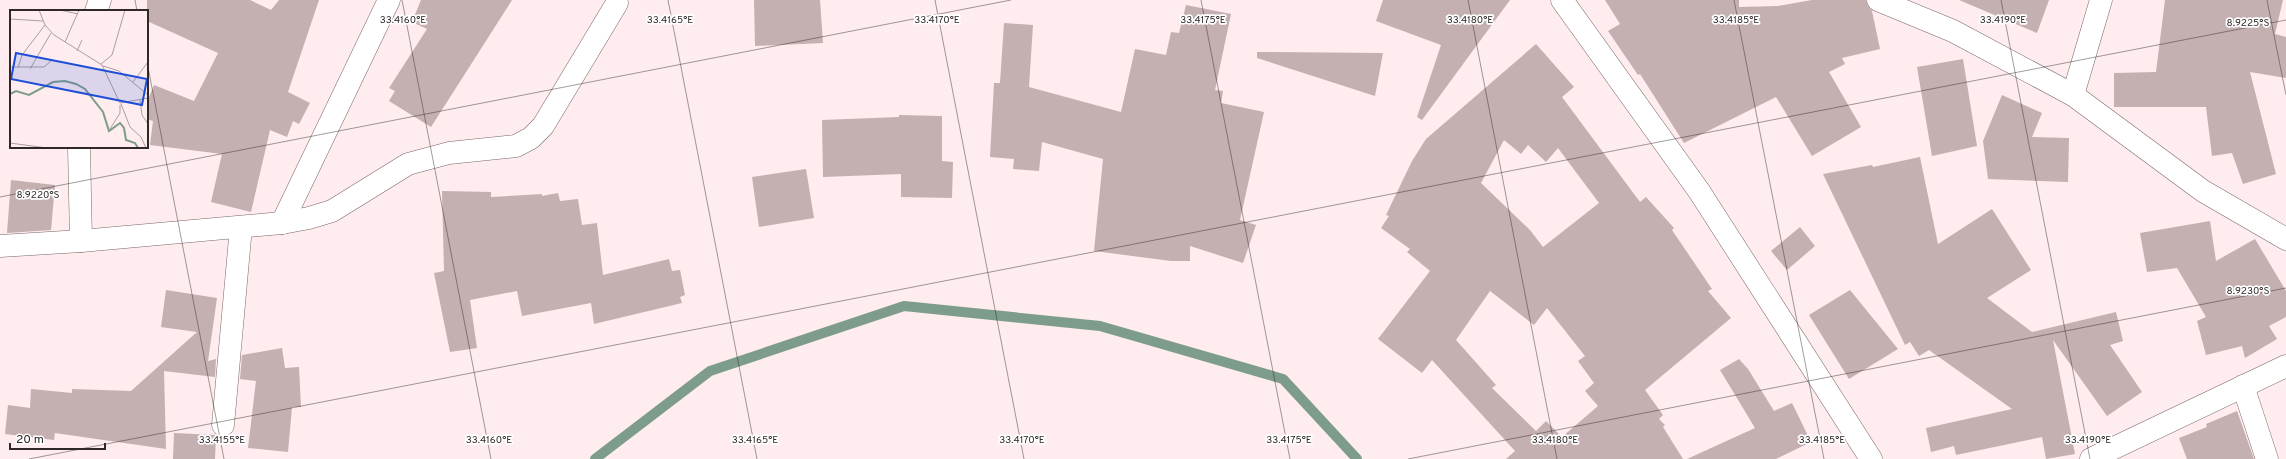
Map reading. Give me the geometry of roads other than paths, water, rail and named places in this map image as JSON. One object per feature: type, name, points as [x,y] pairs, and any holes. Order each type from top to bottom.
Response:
[{"type":"street","points":[[96,10],[100,0]]},
{"type":"street","points":[[282,223],[389,0]]},
{"type":"street","points":[[1562,0],[1699,191],[1871,459]]},
{"type":"street","points":[[1878,0],[1953,31],[2073,95],[2203,191],[2286,239]]},
{"type":"street","points":[[2073,95],[2101,0]]},
{"type":"street","points":[[0,246],[81,241],[282,223],[332,211],[408,164],[429,157],[449,153],[509,148],[531,138],[554,109],[617,3]]},
{"type":"street","points":[[79,148],[81,241]]},
{"type":"street","points":[[223,425],[241,227]]},
{"type":"street","points":[[2091,459],[2286,366]]},
{"type":"street","points":[[2243,386],[2267,459]]},
{"type":"waterway","points":[[595,459],[710,371],[904,306],[1100,326],[1283,379],[1357,459]]}]
